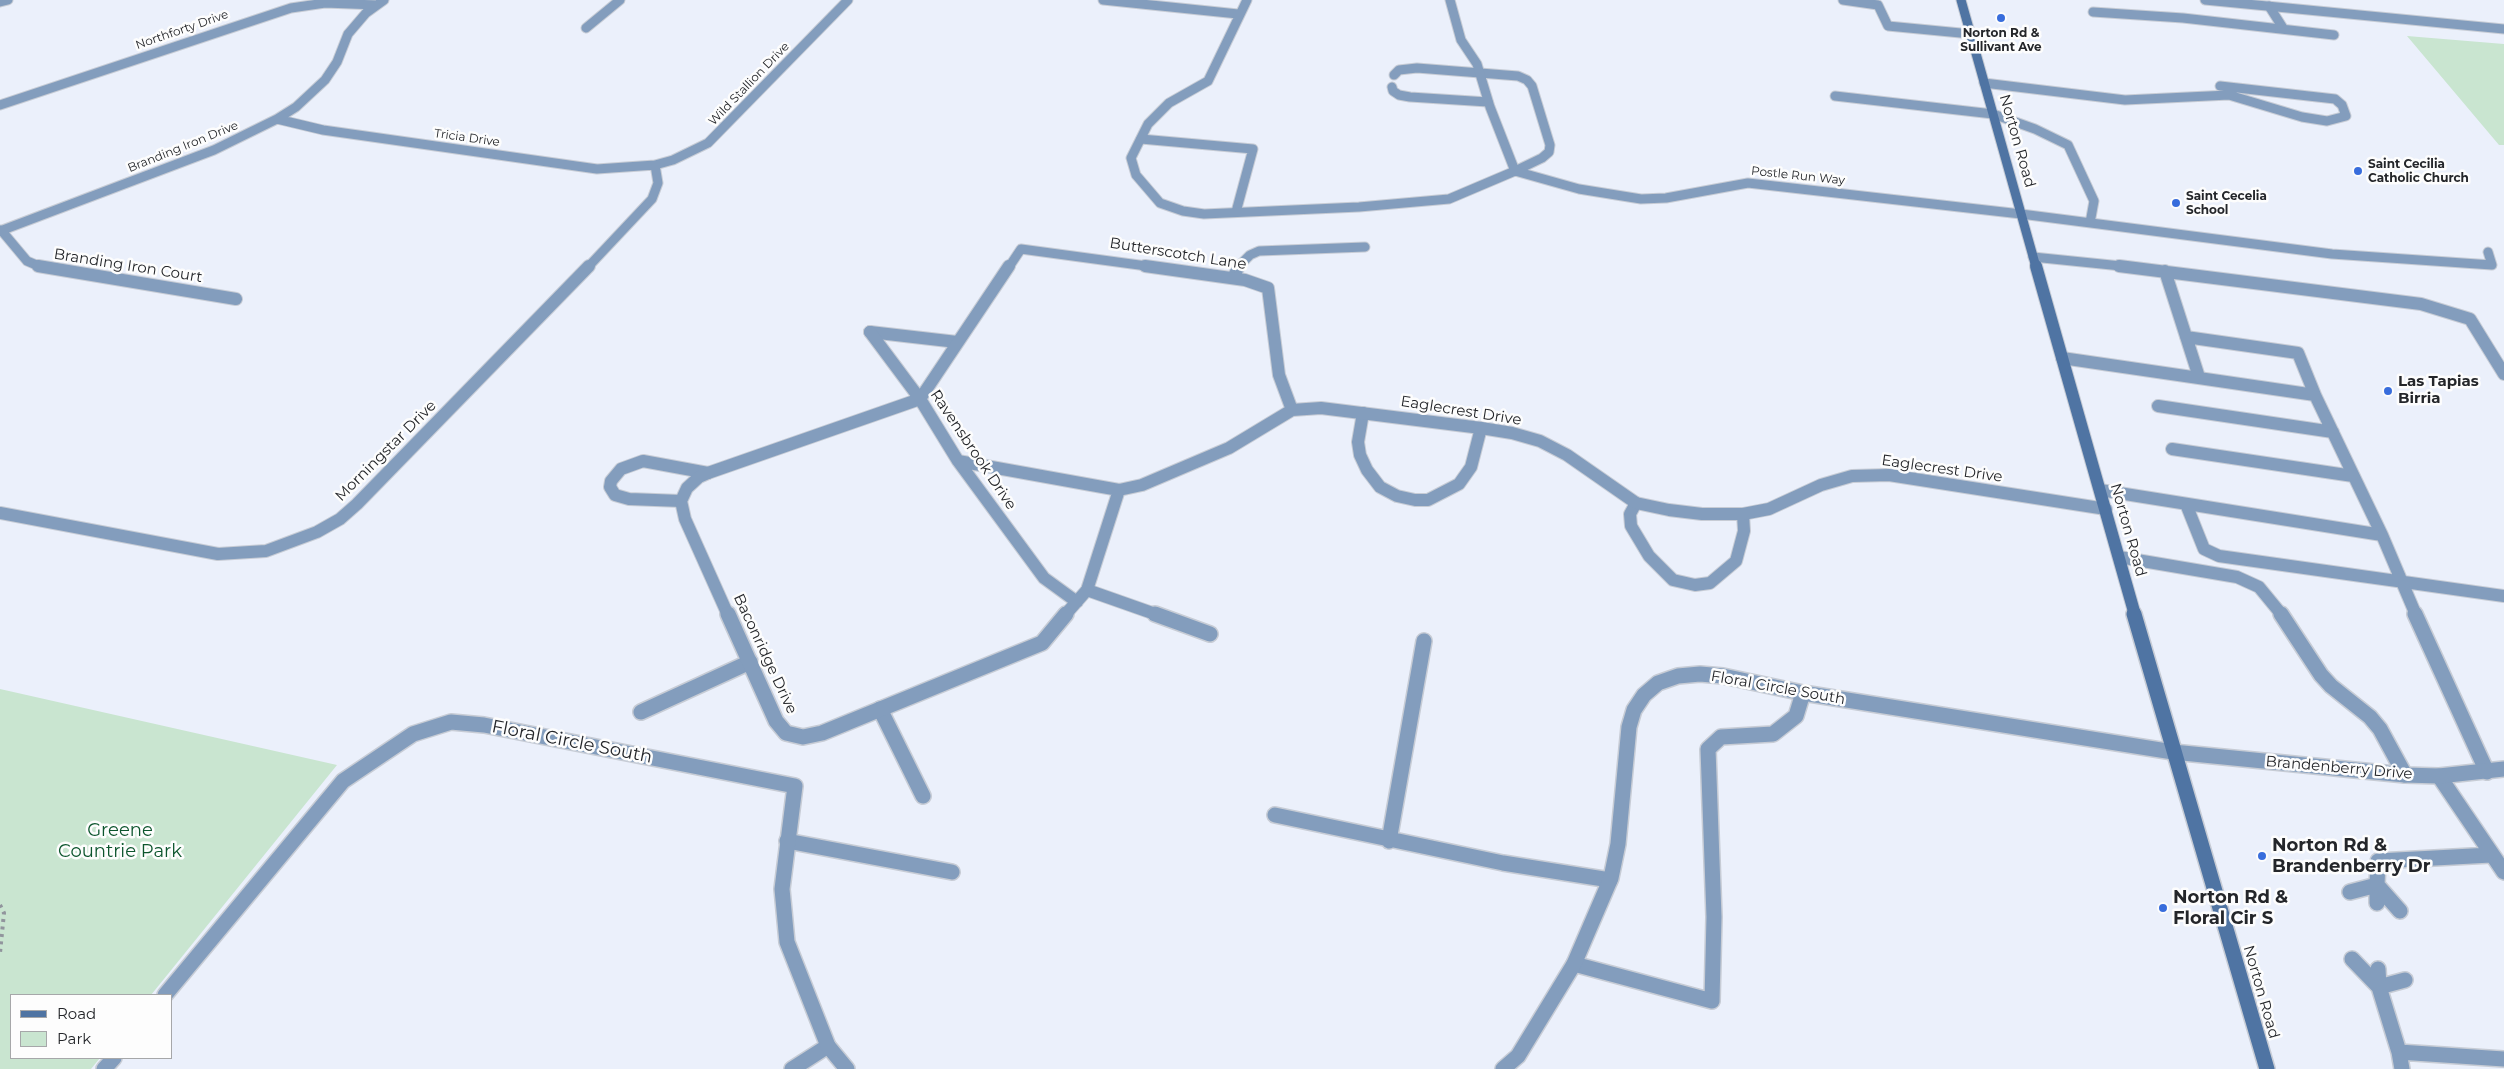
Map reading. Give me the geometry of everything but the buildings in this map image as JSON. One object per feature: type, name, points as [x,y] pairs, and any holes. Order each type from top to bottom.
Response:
[{"type":"main road","name":"Norton Road","points":[[1961,0],[2173,752],[2267,1069]]},
{"type":"street","points":[[0,2],[8,0]]},
{"type":"street","points":[[586,28],[620,0]]},
{"type":"street","name":"Wild Stallion Drive","points":[[655,165],[673,160],[708,143],[724,129],[848,0]]},
{"type":"street","points":[[1103,0],[1238,14]]},
{"type":"street","points":[[1246,0],[1208,81],[1169,102],[1148,124],[1131,158],[1136,176],[1160,203],[1183,211],[1204,214],[1359,207],[1449,199],[1515,171],[1542,158],[1549,152],[1550,145],[1532,86],[1518,76],[1407,68],[1399,70],[1394,75]]},
{"type":"street","points":[[1450,0],[1461,40],[1477,64],[1488,102],[1515,171]]},
{"type":"street","points":[[1843,0],[1878,5],[1888,26],[1970,34]]},
{"type":"street","points":[[2205,0],[2504,29]]},
{"type":"street","name":"Northforty Drive","points":[[0,105],[291,8],[325,3],[380,2]]},
{"type":"street","name":"Branding Iron Drive","points":[[0,230],[214,150],[277,119],[307,97],[325,80],[337,62],[348,34],[366,13],[380,2]]},
{"type":"street","points":[[2269,6],[2283,28]]},
{"type":"street","points":[[2093,12],[2283,28],[2334,35]]},
{"type":"street","points":[[1984,83],[2125,100],[2229,95],[2302,117],[2327,121],[2346,116],[2342,105],[2335,99],[2220,86]]},
{"type":"street","points":[[1392,87],[1393,91],[1399,95],[1410,97],[1488,102]]},
{"type":"street","points":[[1836,96],[1992,114],[2035,129],[2068,145],[2094,202],[2090,223]]},
{"type":"street","name":"Tricia Drive","points":[[277,119],[322,130],[597,169],[634,168],[655,165]]},
{"type":"street","points":[[1141,139],[1253,149],[1236,212]]},
{"type":"street","name":"Morningstar Drive","points":[[0,513],[218,554],[266,551],[317,532],[340,519],[357,504],[617,238],[652,199],[658,183],[655,165]]},
{"type":"street","name":"Postle Run Way","points":[[1515,171],[1579,189],[1641,199],[1666,198],[1748,183],[2021,214],[2332,254],[2492,265],[2488,252]]},
{"type":"street","name":"Branding Iron Court","points":[[0,230],[27,260],[42,268],[236,299]]},
{"type":"street","points":[[1233,278],[1240,263],[1259,251],[1365,247]]},
{"type":"street","name":"Butterscotch Lane","points":[[920,399],[1021,249],[1233,278],[1268,288],[1279,375],[1292,410]]},
{"type":"street","points":[[2033,257],[2165,271],[2421,304],[2470,319],[2504,374]]},
{"type":"street","points":[[2165,271],[2199,377]]},
{"type":"street","name":"Ravensbrook Drive","points":[[957,342],[870,332],[920,399],[958,461],[1044,578],[1076,602]]},
{"type":"street","points":[[2186,336],[2298,353],[2315,395],[2382,535],[2400,581],[2487,772]]},
{"type":"street","points":[[2062,358],[2315,395]]},
{"type":"street","points":[[708,473],[643,461],[621,469],[611,481],[610,487],[615,495],[622,497],[681,501],[686,488],[699,477],[708,473],[920,399]]},
{"type":"street","points":[[2158,406],[2333,432]]},
{"type":"street","name":"Eaglecrest Drive","points":[[1292,410],[1321,408],[1512,433],[1540,441],[1567,455],[1636,503],[1702,514],[1743,514],[1769,509],[1821,485],[1852,476],[1889,475],[2106,509]]},
{"type":"street","points":[[958,461],[1119,490],[1142,485],[1228,448],[1292,410]]},
{"type":"street","points":[[1363,413],[1358,442],[1360,455],[1367,470],[1380,487],[1397,496],[1415,500],[1437,496],[1459,484],[1471,467],[1481,428]]},
{"type":"street","points":[[2172,449],[2353,476]]},
{"type":"street","name":"Baconridge Drive","points":[[681,501],[685,519],[776,722],[786,732],[803,737],[822,733],[1042,643],[1087,590],[1119,490]]},
{"type":"street","points":[[2100,490],[2382,535]]},
{"type":"street","points":[[1636,503],[1630,514],[1631,526],[1649,556],[1673,580],[1695,585],[1710,583],[1736,561],[1744,531],[1743,514]]},
{"type":"street","points":[[2186,504],[2204,549],[2219,556],[2504,596]]},
{"type":"street","points":[[2119,557],[2237,577],[2260,588],[2289,624],[2321,675],[2370,717],[2380,729],[2405,775]]},
{"type":"street","points":[[1087,590],[1210,634]]},
{"type":"street","points":[[1388,841],[1424,641]]},
{"type":"street","points":[[641,712],[750,662]]},
{"type":"street","name":"Floral Circle South","points":[[1503,1069],[1518,1056],[1574,964],[1610,880],[1618,844],[1629,727],[1634,710],[1644,694],[1658,683],[1671,678],[1700,674],[1723,676],[1803,693],[2173,752]]},
{"type":"street","points":[[1574,964],[1712,1002],[1714,918],[1709,825],[1708,749],[1721,737],[1773,734],[1796,716],[1803,693]]},
{"type":"street","points":[[880,709],[923,796]]},
{"type":"street","name":"Floral Circle South","points":[[166,994],[343,780],[413,734],[451,722],[484,725],[795,786],[782,889],[787,942],[828,1046],[846,1069]]},
{"type":"street","name":"Brandenberry Drive","points":[[2173,752],[2405,775],[2439,776],[2504,769]]},
{"type":"street","points":[[2439,776],[2504,872]]},
{"type":"street","points":[[1275,815],[1388,841],[1503,863],[1610,880]]},
{"type":"street","points":[[787,841],[952,872]]},
{"type":"street","points":[[2377,903],[2378,861],[2491,855]]},
{"type":"street","points":[[2350,892],[2377,885]]},
{"type":"street","points":[[2377,885],[2400,911]]},
{"type":"street","points":[[2352,959],[2379,987]]},
{"type":"street","points":[[2378,969],[2379,987],[2400,1061],[2504,1059]]},
{"type":"street","points":[[2379,987],[2405,980]]},
{"type":"street","points":[[792,1069],[828,1046]]},
{"type":"street","points":[[104,1069],[113,1059]]},
{"type":"path","points":[[0,905],[4,913],[0,952]]},
{"type":"green space","points":[[2407,36],[2504,44],[2504,145],[2499,145]]},
{"type":"green space","name":"Greene Countrie Park","points":[[0,689],[337,765],[152,994],[10,994],[10,1059],[99,1059],[91,1069],[0,1069]]},
{"type":"place","name":"Norton Rd & Sullivant Ave","points":[[2001,18]]},
{"type":"place","name":"Saint Cecilia Catholic Church","points":[[2358,171]]},
{"type":"place","name":"Saint Cecelia School","points":[[2176,203]]},
{"type":"place","name":"Las Tapias Birria","points":[[2388,391]]},
{"type":"place","name":"Norton Rd & Brandenberry Dr","points":[[2262,856]]},
{"type":"place","name":"Norton Rd & Floral Cir S","points":[[2163,908]]}]
